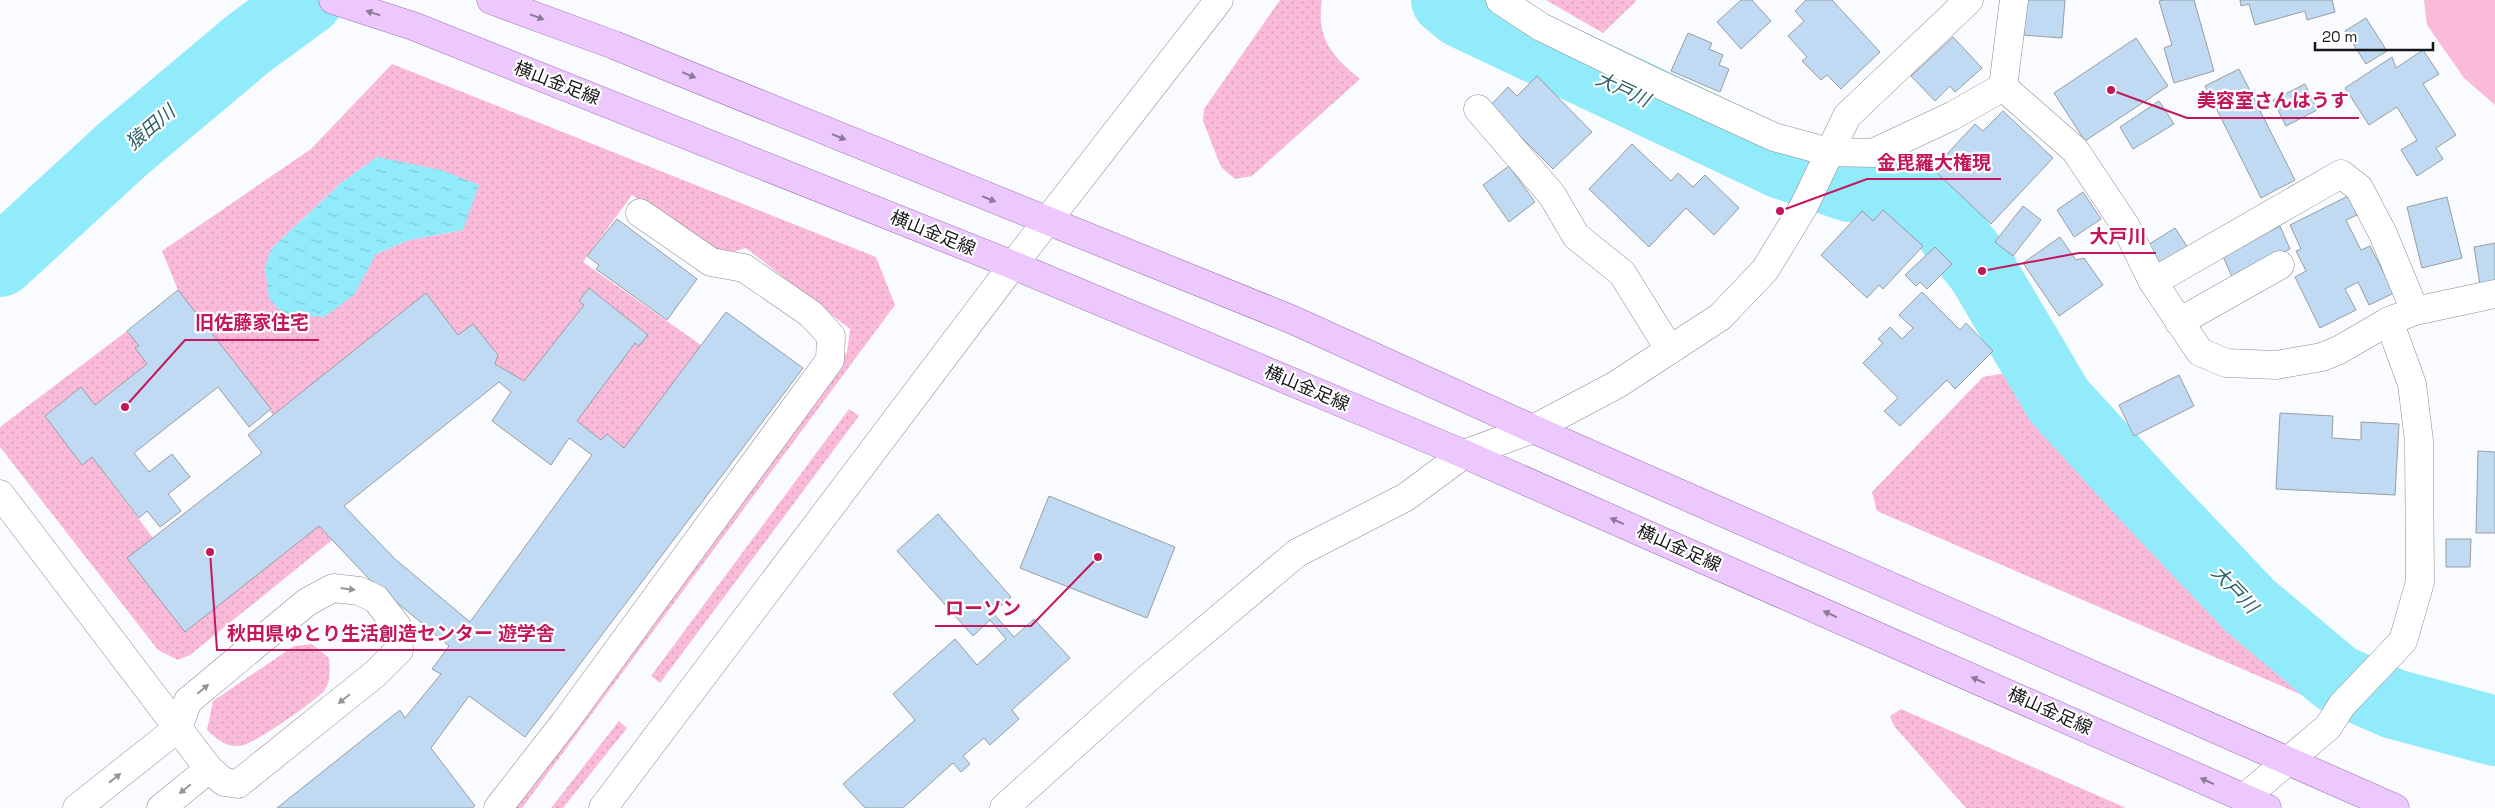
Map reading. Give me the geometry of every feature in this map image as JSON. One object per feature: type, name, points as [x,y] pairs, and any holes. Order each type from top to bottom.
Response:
[{"type":"main road","name":"横山金足線","points":[[333,0],[413,26],[1013,265],[1464,454],[2256,803]]},
{"type":"main road","points":[[491,0],[614,45],[1046,222],[1293,320],[1533,429],[2395,808]]},
{"type":"street","points":[[603,808],[1013,265],[1219,0]]},
{"type":"street","points":[[1500,0],[1541,26],[1669,89],[1774,137],[1828,154],[1873,153],[1952,116],[2003,87]]},
{"type":"street","points":[[1004,808],[1146,680],[1297,553],[1406,497],[1464,454],[1533,429],[1616,385],[1720,317],[1765,270],[1804,206],[1847,116],[1969,0]]},
{"type":"street","points":[[2003,87],[2014,0]]},
{"type":"street","points":[[2003,87],[2075,150],[2125,226],[2153,282],[2200,352],[2226,363],[2276,365],[2322,356],[2339,350],[2389,321],[2415,311],[2495,294]]},
{"type":"street","points":[[1478,109],[1552,195],[1576,236],[1622,273],[1670,350]]},
{"type":"street","points":[[2153,282],[2341,174],[2359,188],[2383,234],[2415,311]]},
{"type":"street","points":[[498,808],[576,706],[830,360],[831,336],[811,314],[744,268],[711,262],[640,213]]},
{"type":"street","points":[[2179,322],[2280,265]]},
{"type":"street","points":[[2256,803],[2287,762],[2328,726],[2342,705],[2403,641],[2420,582],[2418,432],[2412,384],[2389,321]]},
{"type":"street","points":[[0,494],[178,728],[209,769],[224,782],[238,784],[376,674],[399,650],[397,626],[376,599],[359,591],[333,588],[307,602],[188,701],[178,728],[77,808]]},
{"type":"street","points":[[161,808],[209,769]]},
{"type":"shaded area","points":[[1280,0],[1322,0],[1321,26],[1328,46],[1341,62],[1360,79],[1252,176],[1235,179],[1221,167],[1203,121],[1204,109]]},
{"type":"shaded area","points":[[1546,0],[1637,0],[1603,33]]},
{"type":"shaded area","points":[[2424,0],[2495,0],[2495,105],[2464,78],[2427,25]]},
{"type":"shaded area","points":[[392,64],[876,257],[895,305],[522,808],[510,808],[847,352],[850,329],[746,248],[719,256],[632,195],[583,262],[701,345],[624,448],[607,435],[601,440],[577,421],[635,343],[639,346],[648,335],[589,288],[579,301],[584,305],[524,381],[495,364],[498,355],[473,324],[458,335],[426,293],[273,415],[178,290],[162,251],[311,149]],"holes":[[[377,157],[463,230],[409,240],[376,254],[271,249],[341,183]]]},
{"type":"shaded area","points":[[127,331],[139,346],[136,348],[147,364],[95,405],[81,387],[45,416],[82,464],[92,457],[153,538],[127,558],[185,632],[319,526],[332,540],[190,655],[178,660],[158,650],[0,447],[0,427]]},
{"type":"shaded area","points":[[2005,373],[2125,506],[2262,647],[2315,688],[2314,700],[1877,511],[1872,492],[1983,377]]},
{"type":"shaded area","points":[[849,409],[859,416],[660,683],[651,676]]},
{"type":"shaded area","points":[[312,644],[329,658],[328,684],[318,696],[270,731],[247,744],[235,746],[226,744],[207,730],[213,701],[294,646]]},
{"type":"shaded area","points":[[1901,709],[2126,808],[1966,808],[1894,726],[1890,716]]},
{"type":"shaded area","points":[[619,721],[627,728],[563,808],[551,808]]},
{"type":"water","points":[[377,157],[441,170],[479,185],[463,230],[409,240],[376,254],[354,295],[324,317],[283,314],[269,299],[265,268],[271,249],[341,183]]},
{"type":"building","points":[[1741,0],[1752,0],[1771,21],[1741,49],[1717,22]]},
{"type":"building","points":[[1806,0],[1832,0],[1880,52],[1841,89],[1827,75],[1821,80],[1802,61],[1807,57],[1788,36],[1804,21],[1795,11]]},
{"type":"building","points":[[2024,0],[2065,0],[2062,38],[2022,35]]},
{"type":"building","points":[[2194,0],[2214,71],[2174,83],[2164,48],[2172,45],[2159,1]]},
{"type":"building","points":[[2240,0],[2332,0],[2335,12],[2307,20],[2305,11],[2255,25],[2249,4],[2241,6]]},
{"type":"building","points":[[2366,18],[2387,51],[2366,64],[2345,31]]},
{"type":"building","points":[[1688,33],[1712,43],[1709,49],[1723,55],[1719,65],[1729,69],[1720,92],[1671,71]]},
{"type":"building","points":[[1953,37],[1982,68],[1955,92],[1950,86],[1935,101],[1911,76]]},
{"type":"building","points":[[2136,38],[2168,86],[2085,141],[2054,93]]},
{"type":"building","points":[[2423,50],[2439,74],[2423,84],[2456,135],[2436,148],[2443,159],[2417,176],[2401,150],[2417,140],[2397,107],[2369,125],[2345,88],[2392,57],[2396,68]]},
{"type":"building","points":[[2239,69],[2295,180],[2261,198],[2205,86]]},
{"type":"building","points":[[1537,76],[1592,132],[1553,169],[1513,129],[1486,110],[1508,87],[1517,96]]},
{"type":"building","points":[[2305,84],[2317,110],[2286,126],[2273,100]]},
{"type":"building","points":[[2159,101],[2174,124],[2133,149],[2120,127]]},
{"type":"building","points":[[2003,111],[2053,158],[1991,224],[1933,169],[1975,124],[1983,131]]},
{"type":"building","points":[[1632,144],[1671,181],[1678,173],[1693,187],[1705,175],[1739,208],[1714,235],[1686,208],[1649,247],[1589,189]]},
{"type":"building","points":[[1509,166],[1535,202],[1509,222],[1483,185]]},
{"type":"building","points":[[2083,192],[2101,219],[2074,237],[2057,210]]},
{"type":"building","points":[[2348,196],[2357,215],[2346,220],[2361,250],[2370,246],[2394,293],[2369,305],[2358,282],[2345,289],[2356,310],[2320,328],[2295,277],[2306,271],[2296,251],[2301,249],[2290,225]]},
{"type":"building","points":[[2447,197],[2462,258],[2422,268],[2407,207]]},
{"type":"building","points":[[2023,206],[2041,220],[2013,256],[1995,242]]},
{"type":"building","points":[[1883,210],[1923,246],[1883,289],[1879,285],[1867,298],[1821,255],[1862,211],[1873,221]]},
{"type":"building","points":[[617,219],[697,279],[667,320],[596,269],[599,265],[587,256]]},
{"type":"building","points":[[2280,226],[2290,249],[2232,277],[2222,254]]},
{"type":"building","points":[[2175,228],[2190,251],[2162,269],[2148,245]]},
{"type":"building","points":[[2060,237],[2076,260],[2084,258],[2103,285],[2059,316],[2023,263]]},
{"type":"building","points":[[2495,243],[2495,283],[2480,285],[2474,247]]},
{"type":"building","points":[[1935,247],[1952,264],[1927,289],[1920,282],[1916,286],[1905,275]]},
{"type":"building","points":[[589,288],[648,335],[639,346],[635,343],[577,421],[601,440],[607,434],[624,448],[726,312],[803,368],[525,737],[469,696],[431,748],[475,806],[472,808],[277,808],[400,710],[405,718],[441,674],[432,669],[449,646],[370,580],[319,526],[185,632],[127,558],[262,453],[248,435],[426,293],[458,335],[473,324],[498,355],[495,364],[524,381],[584,305],[579,301]],"holes":[[[499,382],[511,392],[492,421],[551,465],[569,438],[592,455],[470,622],[395,559],[344,506]]]},
{"type":"building","points":[[178,290],[271,409],[249,427],[218,387],[134,453],[149,472],[172,454],[190,477],[168,494],[181,511],[160,527],[147,511],[139,518],[92,457],[82,465],[45,416],[81,387],[95,405],[147,364],[135,348],[139,346],[127,331]]},
{"type":"building","points":[[1922,292],[1960,330],[1966,323],[1993,351],[1955,389],[1947,380],[1900,426],[1884,411],[1898,398],[1863,363],[1883,343],[1878,339],[1890,327],[1902,339],[1913,328],[1899,315]]},
{"type":"building","points":[[2179,375],[2194,406],[2134,436],[2119,405]]},
{"type":"building","points":[[2280,413],[2333,416],[2332,438],[2361,440],[2361,422],[2399,424],[2395,495],[2276,489]]},
{"type":"building","points":[[2478,451],[2495,452],[2495,533],[2476,533]]},
{"type":"building","points":[[1049,496],[1175,547],[1147,618],[1020,568]]},
{"type":"building","points":[[938,514],[1011,597],[993,613],[1014,637],[1034,619],[1070,658],[1012,710],[1019,719],[990,745],[984,738],[963,756],[970,764],[961,772],[953,763],[903,808],[865,808],[843,784],[915,720],[893,694],[955,639],[977,665],[1006,639],[990,620],[973,636],[897,551]]},
{"type":"building","points":[[2446,539],[2471,539],[2470,567],[2446,567]]},
{"type":"waterway","name":"猿田川","points":[[0,262],[123,149],[248,44],[308,0]]},
{"type":"waterway","name":"大戸川","points":[[1446,0],[1462,13],[1782,164],[1850,187],[1893,186],[1931,206],[1982,271],[2059,401],[2250,606],[2337,679],[2394,704],[2495,731]]},
{"type":"place","name":"美容室さんはうす","points":[[2111,90]]},
{"type":"place","name":"金毘羅大権現","points":[[1780,211]]},
{"type":"place","name":"大戸川","points":[[1982,271]]},
{"type":"place","name":"旧佐藤家住宅","points":[[125,407]]},
{"type":"place","name":"秋田県ゆとり生活創造センター 遊学舎","points":[[210,552]]},
{"type":"place","name":"ローソン","points":[[1098,557]]}]
